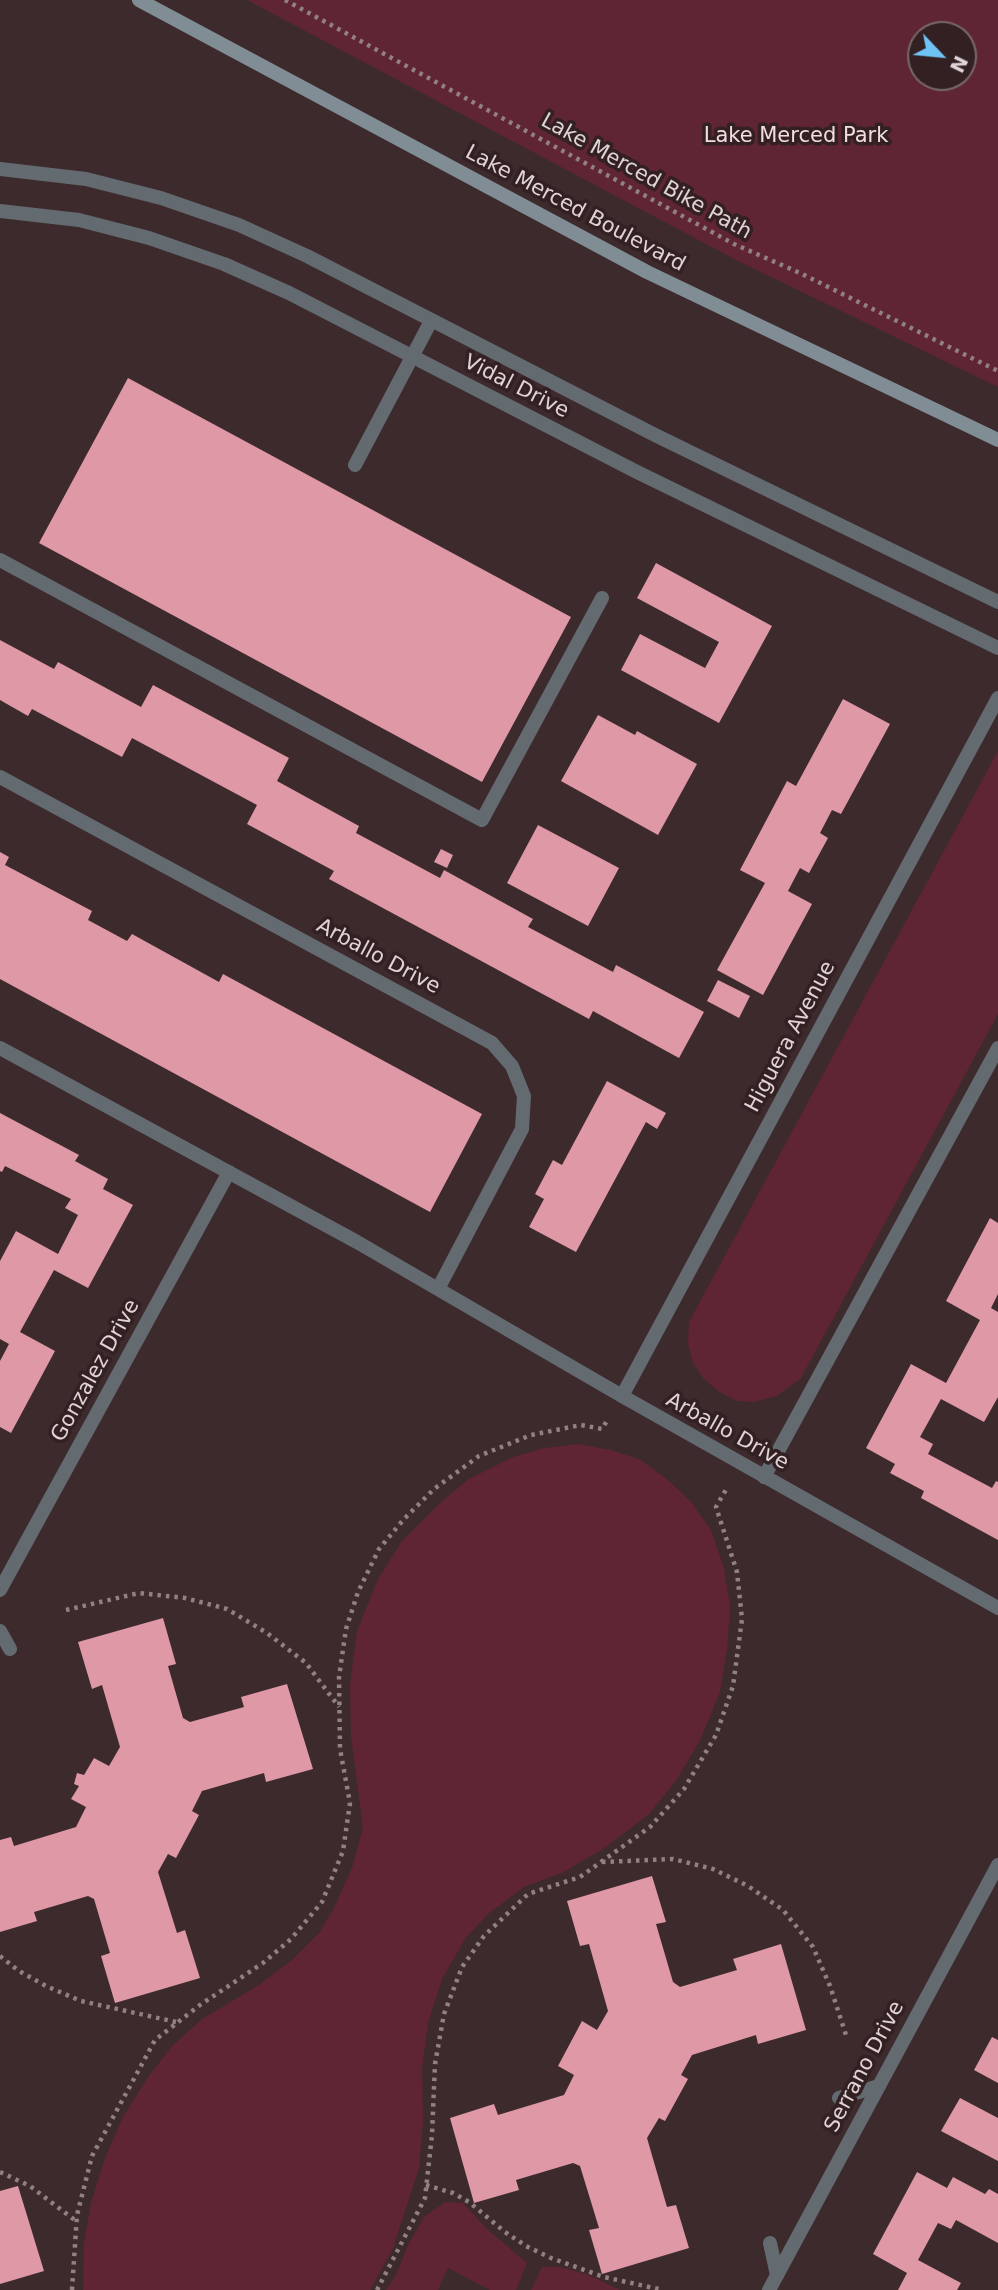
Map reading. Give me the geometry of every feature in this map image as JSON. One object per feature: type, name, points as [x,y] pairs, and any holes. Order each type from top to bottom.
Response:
[{"type":"main road","name":"Lake Merced Boulevard","points":[[139,0],[647,272],[998,440]]},
{"type":"street","name":"Vidal Drive","points":[[0,169],[86,179],[162,198],[226,220],[307,256],[655,435],[998,602]]},
{"type":"street","name":"Vidal Drive","points":[[0,211],[79,220],[149,238],[224,264],[289,293],[637,472],[998,648]]},
{"type":"street","points":[[355,464],[431,321]]},
{"type":"street","points":[[0,560],[482,820],[602,598]]},
{"type":"street","name":"Higuera Avenue","points":[[622,1396],[998,698]]},
{"type":"street","name":"Arballo Drive","points":[[0,777],[492,1042],[512,1066],[524,1096],[522,1129],[438,1289]]},
{"type":"street","name":"Arballo Drive","points":[[0,1048],[438,1289],[998,1608]]},
{"type":"street","points":[[764,1477],[998,1048]]},
{"type":"street","name":"Gonzalez Drive","points":[[0,1590],[229,1172]]},
{"type":"street","points":[[0,1631],[10,1649]]},
{"type":"street","name":"Serrano Drive","points":[[769,2290],[998,1864]]},
{"type":"street","points":[[839,2098],[879,2086]]},
{"type":"street","points":[[770,2244],[777,2274]]},
{"type":"path","name":"Lake Merced Bike Path","points":[[285,0],[734,244],[800,273],[998,371]]},
{"type":"path","points":[[72,2290],[77,2221],[92,2156],[155,2040],[200,2004],[263,1963],[291,1940],[322,1902],[343,1851],[350,1803],[340,1749],[339,1677],[346,1629],[358,1592],[379,1549],[435,1489],[478,1456],[531,1435],[581,1425],[602,1429],[608,1418]]},
{"type":"path","points":[[377,2290],[425,2198],[432,2135],[435,2064],[444,2014],[462,1967],[484,1936],[528,1894],[580,1877],[650,1827],[684,1789],[716,1735],[733,1686],[742,1619],[737,1572],[716,1507],[728,1486]]},
{"type":"path","points":[[66,1609],[139,1593],[185,1598],[227,1609],[267,1633],[306,1663],[340,1707]]},
{"type":"path","points":[[601,1862],[673,1859],[713,1869],[748,1886],[783,1910],[813,1947],[830,1986],[846,2035]]},
{"type":"path","points":[[0,1956],[19,1971],[46,1986],[81,2001],[177,2022]]},
{"type":"path","points":[[0,2172],[30,2186],[77,2221]]},
{"type":"path","points":[[426,2185],[453,2193],[469,2202],[505,2232],[551,2258],[604,2277],[663,2290]]},
{"type":"green space","name":"Lake Merced Park","points":[[247,0],[998,0],[998,387],[736,260]]},
{"type":"green space","points":[[998,751],[998,1014],[801,1378],[777,1396],[753,1402],[737,1401],[718,1391],[703,1378],[693,1363],[688,1344],[689,1322]]},
{"type":"green space","points":[[578,1444],[611,1450],[641,1460],[669,1481],[691,1502],[711,1530],[724,1568],[730,1606],[720,1692],[701,1738],[678,1778],[649,1814],[606,1847],[564,1872],[524,1887],[488,1914],[465,1939],[442,1979],[428,2023],[422,2068],[423,2121],[419,2168],[393,2248],[370,2290],[83,2290],[84,2243],[91,2203],[105,2158],[123,2117],[148,2077],[173,2045],[202,2019],[259,1985],[292,1960],[319,1933],[352,1868],[363,1828],[351,1736],[350,1685],[357,1631],[378,1579],[402,1541],[442,1501],[469,1479],[513,1457],[544,1448]]},
{"type":"green space","points":[[445,2202],[463,2203],[486,2228],[527,2263],[516,2290],[490,2290],[448,2268],[438,2290],[386,2290],[424,2217]]},
{"type":"green space","points":[[542,2267],[560,2267],[589,2275],[620,2290],[531,2290]]},
{"type":"building","points":[[128,378],[571,617],[482,782],[39,543]]},
{"type":"building","points":[[656,563],[772,626],[719,723],[621,670],[640,634],[705,668],[719,642],[637,598]]},
{"type":"building","points":[[0,640],[54,669],[58,662],[141,707],[153,685],[289,758],[277,781],[359,826],[356,833],[440,878],[444,870],[533,919],[528,927],[613,972],[616,965],[704,1012],[679,1058],[593,1011],[589,1019],[329,879],[334,871],[247,824],[257,805],[132,738],[122,757],[32,709],[28,716],[0,700]]},
{"type":"building","points":[[843,699],[890,724],[841,814],[832,810],[820,833],[828,838],[809,873],[800,868],[788,891],[812,904],[763,995],[717,970],[765,883],[740,870],[787,781],[796,786]]},
{"type":"building","points":[[598,715],[635,735],[637,731],[697,764],[658,835],[561,781]]},
{"type":"building","points":[[538,825],[619,868],[588,926],[507,883]]},
{"type":"building","points":[[441,849],[453,855],[447,868],[434,862]]},
{"type":"building","points":[[0,852],[9,857],[5,865],[92,911],[88,920],[127,941],[132,934],[219,982],[223,974],[482,1114],[430,1212],[0,979]]},
{"type":"building","points":[[718,980],[750,996],[739,1018],[707,1001]]},
{"type":"building","points":[[607,1081],[666,1113],[657,1129],[646,1122],[576,1252],[529,1227],[544,1199],[535,1194],[553,1160],[562,1165]]},
{"type":"building","points":[[0,1113],[79,1155],[75,1161],[108,1179],[103,1189],[133,1205],[88,1288],[54,1270],[20,1332],[55,1351],[11,1433],[0,1427],[0,1361],[9,1344],[0,1339],[0,1261],[16,1231],[58,1254],[78,1215],[65,1208],[71,1199],[5,1166],[2,1172],[0,1171]]},
{"type":"building","points":[[990,1218],[998,1223],[998,1294],[991,1308],[998,1312],[998,1397],[984,1422],[941,1399],[920,1437],[933,1444],[928,1454],[992,1488],[996,1481],[998,1482],[998,1540],[921,1498],[924,1491],[890,1473],[895,1464],[866,1448],[911,1364],[946,1383],[980,1320],[946,1301]]},
{"type":"building","points":[[163,1618],[176,1664],[168,1666],[183,1718],[190,1722],[244,1707],[241,1697],[287,1684],[313,1769],[266,1782],[264,1773],[202,1791],[192,1811],[199,1815],[176,1858],[168,1854],[158,1872],[177,1933],[185,1930],[200,1978],[115,2003],[101,1956],[110,1953],[94,1899],[88,1896],[34,1912],[37,1921],[0,1932],[0,1840],[11,1837],[14,1846],[76,1827],[86,1807],[71,1799],[79,1786],[74,1784],[77,1773],[84,1775],[94,1758],[109,1766],[120,1747],[102,1685],[92,1689],[78,1642]]},
{"type":"building","points":[[652,1876],[666,1922],[656,1924],[673,1982],[680,1987],[737,1970],[733,1959],[781,1944],[806,2030],[758,2044],[756,2035],[692,2055],[681,2075],[688,2079],[665,2121],[659,2118],[647,2138],[667,2207],[676,2205],[689,2248],[602,2274],[589,2230],[599,2228],[580,2166],[573,2163],[516,2180],[519,2190],[474,2203],[450,2118],[494,2104],[498,2115],[564,2095],[574,2075],[558,2066],[582,2021],[597,2030],[608,2011],[589,1944],[580,1946],[567,1901]]},
{"type":"building","points":[[992,2037],[998,2040],[998,2083],[974,2070]]},
{"type":"building","points":[[960,2098],[998,2118],[998,2161],[941,2131]]},
{"type":"building","points":[[917,2172],[947,2188],[953,2177],[985,2194],[989,2189],[998,2194],[998,2243],[956,2220],[951,2229],[938,2223],[918,2260],[961,2283],[957,2290],[898,2290],[907,2273],[873,2254]]},
{"type":"building","points":[[18,2186],[44,2271],[0,2284],[0,2191]]}]
